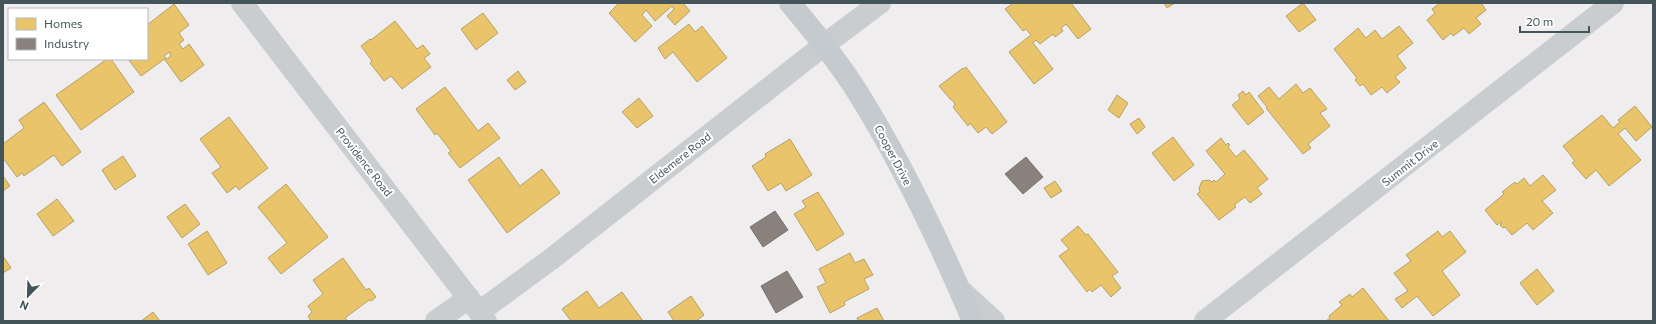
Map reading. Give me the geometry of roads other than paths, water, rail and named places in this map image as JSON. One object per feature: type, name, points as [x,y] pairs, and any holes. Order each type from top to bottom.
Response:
[{"type":"main road","name":"Cooper Drive","points":[[790,3],[824,45],[857,92],[938,240],[973,321]]},
{"type":"street","name":"Providence Road","points":[[242,3],[478,310]]},
{"type":"street","name":"Eldemere Road","points":[[436,321],[478,310],[550,260],[824,45],[880,3]]},
{"type":"street","name":"Summit Drive","points":[[1205,321],[1613,3]]},
{"type":"street","points":[[960,290],[994,321]]}]
